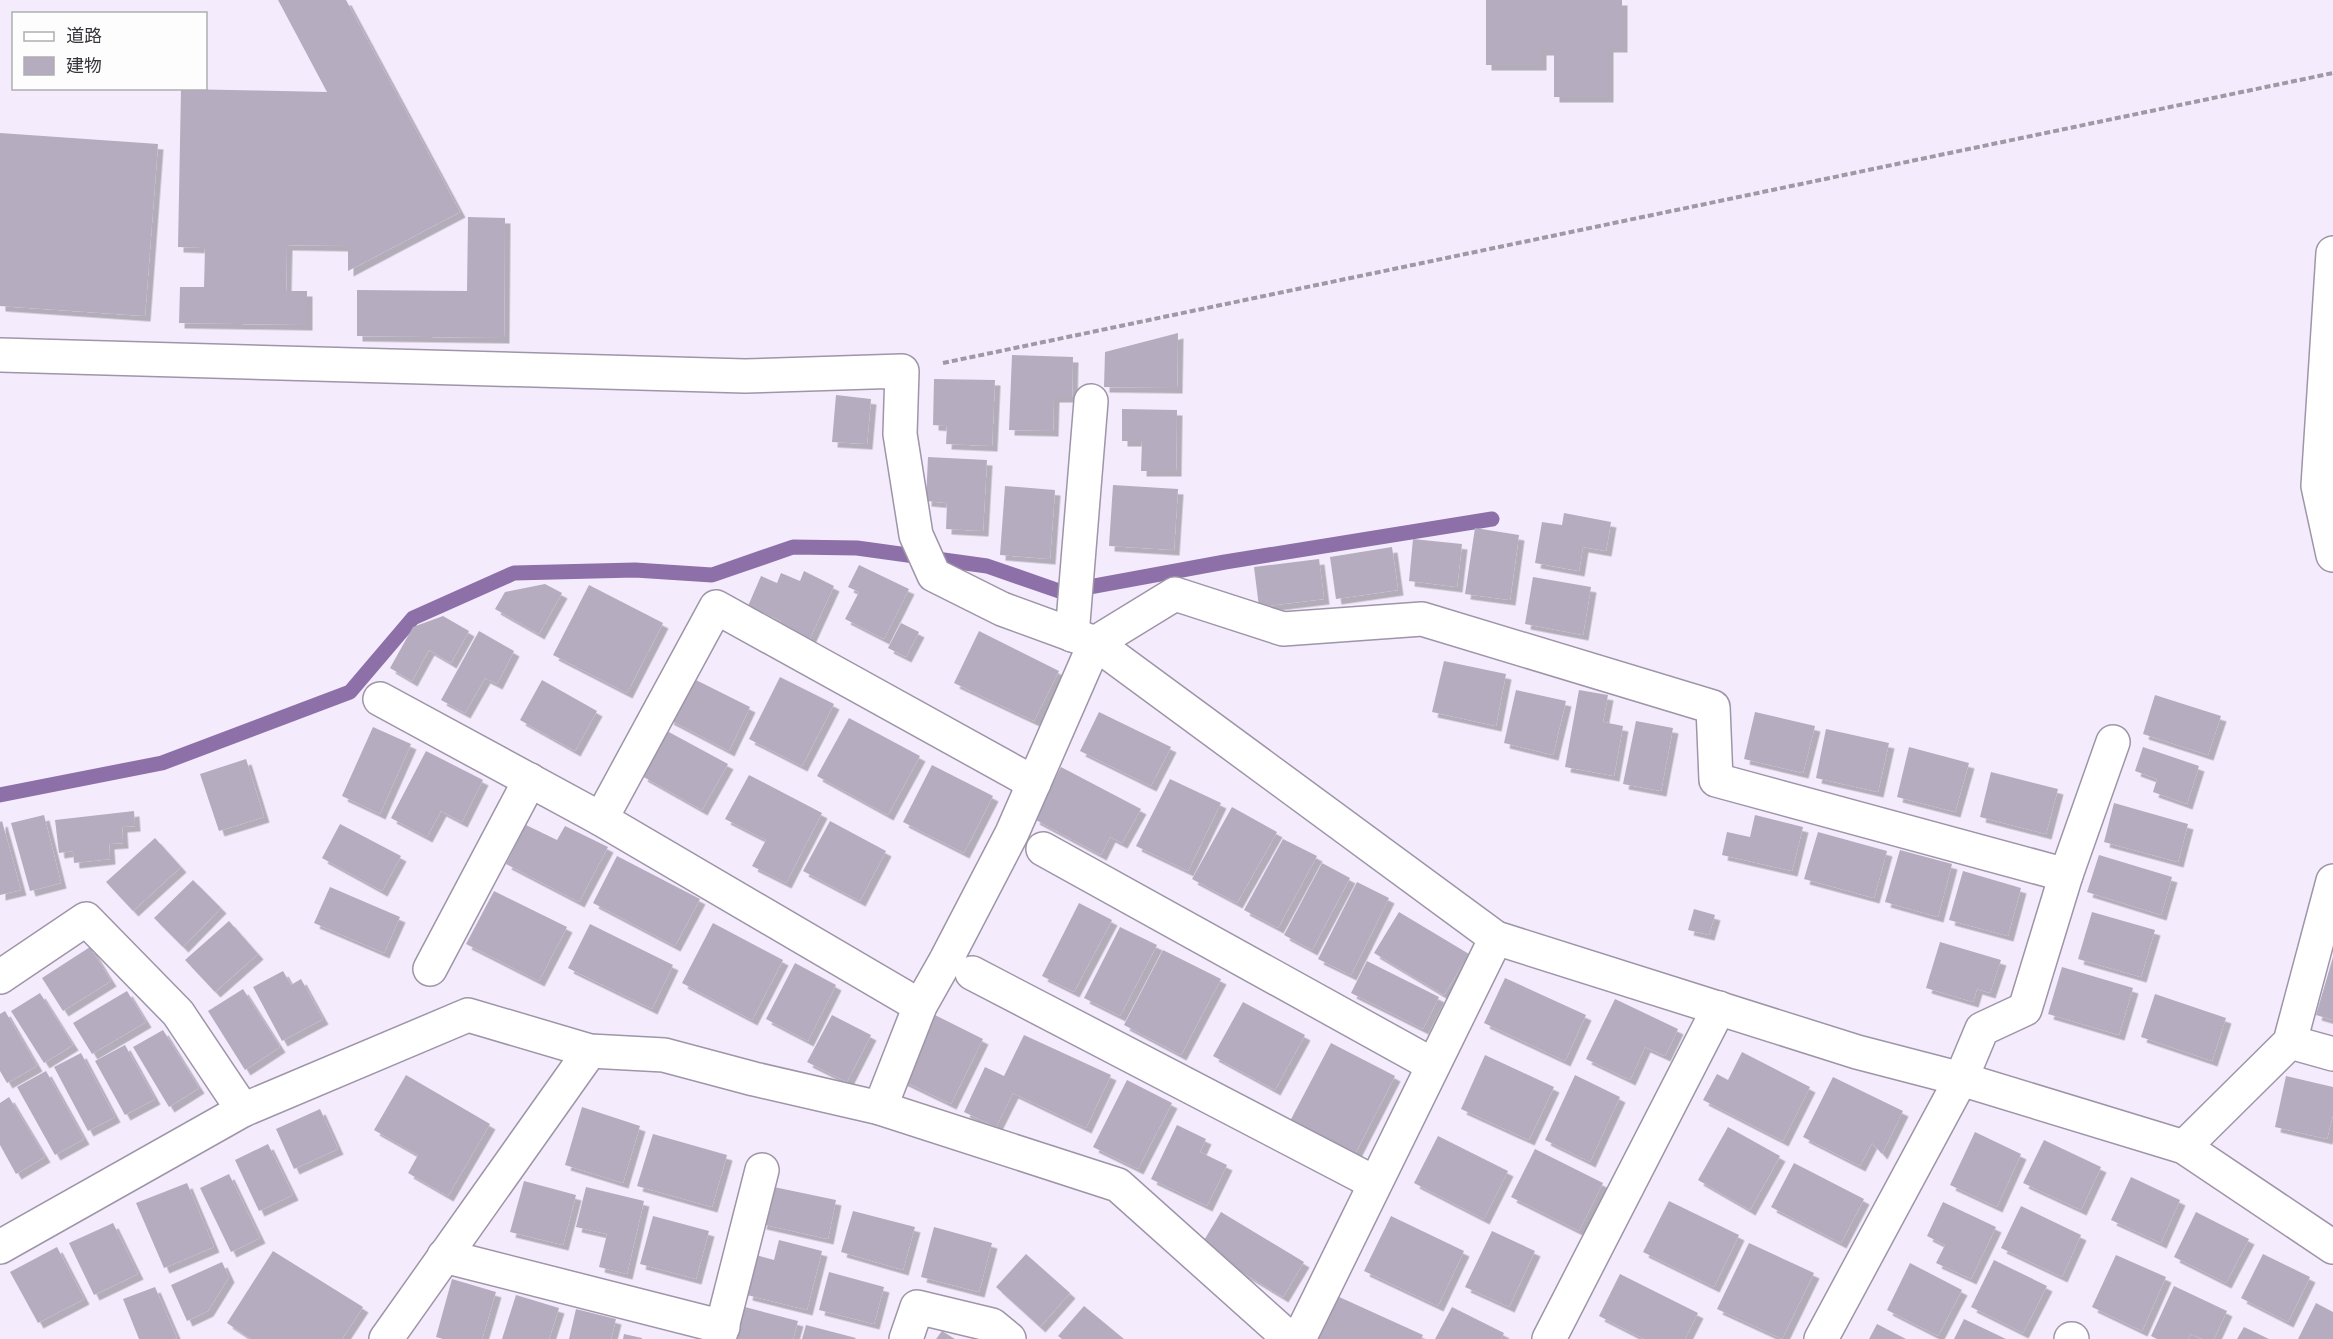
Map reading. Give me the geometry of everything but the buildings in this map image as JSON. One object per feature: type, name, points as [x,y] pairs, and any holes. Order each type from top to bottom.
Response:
[{"type":"street","points":[[2333,253],[2318,486],[2333,555]]},
{"type":"street","points":[[0,355],[745,376],[902,372],[900,434],[916,535],[934,575],[1002,609],[1080,629],[1496,938],[1857,1052],[1961,1079],[2184,1147],[2333,1247]]},
{"type":"street","points":[[880,1108],[920,1006],[1001,854],[1034,783],[1080,629],[1076,572],[1091,401]]},
{"type":"street","points":[[1080,629],[1175,594],[1283,629],[1422,620],[1713,707],[1716,780],[2066,875]]},
{"type":"street","points":[[602,819],[716,608],[1034,783]]},
{"type":"street","points":[[380,699],[602,819],[920,1006]]},
{"type":"street","points":[[1821,1339],[1961,1079],[1982,1029],[2025,1009],[2066,875],[2113,742]]},
{"type":"street","points":[[430,969],[530,780]]},
{"type":"street","points":[[1043,849],[1433,1065]]},
{"type":"street","points":[[2184,1147],[2290,1042],[2333,881]]},
{"type":"street","points":[[0,977],[86,919],[178,1013],[243,1110]]},
{"type":"street","points":[[1299,1339],[1496,938]]},
{"type":"street","points":[[972,973],[1375,1183]]},
{"type":"street","points":[[1549,1339],[1719,1008]]},
{"type":"street","points":[[0,1247],[243,1110],[468,1015],[590,1051],[664,1054],[754,1079],[880,1108],[1118,1185],[1290,1339]]},
{"type":"street","points":[[2290,1042],[2333,1054]]},
{"type":"street","points":[[386,1339],[590,1051]]},
{"type":"street","points":[[444,1256],[721,1333],[762,1170]]},
{"type":"street","points":[[906,1339],[917,1307],[992,1325],[1008,1339]]},
{"type":"path","points":[[902,372],[2333,73]]},
{"type":"waterway","points":[[0,795],[162,763],[350,692],[413,618],[514,573],[635,570],[712,575],[793,547],[857,548],[987,566],[1062,592],[1225,562],[1492,519]]}]
